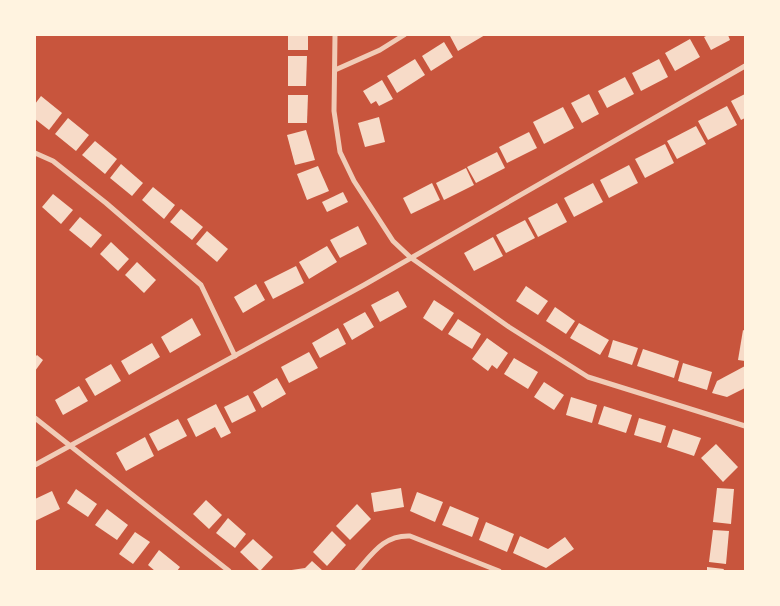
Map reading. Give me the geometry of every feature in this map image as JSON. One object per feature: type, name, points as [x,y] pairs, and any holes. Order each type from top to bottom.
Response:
[{"type":"street","points":[[335,35],[334,111],[340,152],[354,181],[393,241],[410,257],[509,326],[588,377],[745,426]]},
{"type":"street","points":[[335,70],[380,50],[404,35]]},
{"type":"street","points":[[35,465],[364,285],[745,66]]},
{"type":"street","points":[[35,153],[53,160],[106,202],[201,285],[235,356]]},
{"type":"street","points":[[35,418],[229,571]]},
{"type":"street","points":[[357,571],[379,545],[398,536],[410,536],[499,571]]},
{"type":"building","points":[[288,35],[308,35],[308,50],[288,50]]},
{"type":"building","points":[[451,35],[485,35],[458,51]]},
{"type":"building","points":[[708,35],[728,35],[730,40],[711,50],[704,37]]},
{"type":"building","points":[[690,39],[700,57],[675,71],[665,53]]},
{"type":"building","points":[[444,42],[453,57],[431,71],[422,56]]},
{"type":"building","points":[[288,56],[307,56],[306,86],[288,86]]},
{"type":"building","points":[[415,59],[425,75],[397,93],[387,76]]},
{"type":"building","points":[[659,59],[668,77],[641,91],[632,73]]},
{"type":"building","points":[[625,77],[634,94],[607,108],[598,91]]},
{"type":"building","points":[[382,80],[393,99],[379,106],[376,101],[371,104],[363,91]]},
{"type":"building","points":[[589,94],[599,114],[582,123],[571,103]]},
{"type":"building","points":[[745,94],[745,118],[741,120],[731,101]]},
{"type":"building","points":[[288,95],[308,95],[307,123],[288,123]]},
{"type":"building","points":[[41,96],[62,113],[49,130],[35,119],[35,104]]},
{"type":"building","points":[[727,106],[737,125],[708,140],[698,121]]},
{"type":"building","points":[[563,107],[574,128],[544,144],[533,122]]},
{"type":"building","points":[[379,117],[385,142],[365,147],[358,123]]},
{"type":"building","points":[[68,118],[89,135],[76,151],[55,134]]},
{"type":"building","points":[[696,126],[706,144],[677,159],[667,141]]},
{"type":"building","points":[[306,130],[315,160],[295,165],[287,135]]},
{"type":"building","points":[[529,132],[537,148],[507,163],[499,147]]},
{"type":"building","points":[[95,141],[117,159],[105,174],[82,155]]},
{"type":"building","points":[[665,144],[674,163],[645,178],[635,159]]},
{"type":"building","points":[[497,152],[505,168],[476,183],[467,167]]},
{"type":"building","points":[[121,164],[143,183],[132,196],[110,178]]},
{"type":"building","points":[[629,165],[638,183],[609,198],[600,180]]},
{"type":"building","points":[[318,166],[329,191],[307,200],[297,174]]},
{"type":"building","points":[[466,168],[474,185],[444,200],[436,183]]},
{"type":"building","points":[[432,183],[440,200],[411,214],[403,198]]},
{"type":"building","points":[[593,183],[603,202],[574,217],[564,198]]},
{"type":"building","points":[[153,187],[175,205],[164,219],[142,200]]},
{"type":"building","points":[[343,192],[348,202],[327,212],[322,202]]},
{"type":"building","points":[[53,194],[73,210],[61,224],[42,207]]},
{"type":"building","points":[[557,203],[567,222],[538,237],[528,218]]},
{"type":"building","points":[[181,209],[203,227],[192,240],[170,222]]},
{"type":"building","points":[[80,217],[102,235],[91,248],[69,230]]},
{"type":"building","points":[[525,220],[535,238],[506,253],[496,235]]},
{"type":"building","points":[[358,226],[367,244],[340,258],[330,240]]},
{"type":"building","points":[[207,231],[228,249],[217,262],[196,244]]},
{"type":"building","points":[[493,237],[503,256],[474,271],[464,253]]},
{"type":"building","points":[[111,242],[129,259],[118,271],[100,254]]},
{"type":"building","points":[[327,246],[337,262],[309,279],[299,262]]},
{"type":"building","points":[[137,262],[156,280],[144,293],[125,275]]},
{"type":"building","points":[[296,266],[304,283],[273,299],[264,282]]},
{"type":"building","points":[[256,284],[265,300],[243,313],[234,297]]},
{"type":"building","points":[[526,286],[548,301],[538,315],[516,301]]},
{"type":"building","points":[[398,291],[407,307],[380,322],[371,305]]},
{"type":"building","points":[[434,300],[454,313],[442,331],[423,318]]},
{"type":"building","points":[[555,307],[575,321],[566,334],[546,321]]},
{"type":"building","points":[[365,312],[374,327],[352,340],[343,324]]},
{"type":"building","points":[[192,318],[201,335],[170,353],[161,337]]},
{"type":"building","points":[[458,319],[481,334],[472,349],[448,334]]},
{"type":"building","points":[[579,323],[609,340],[600,355],[570,338]]},
{"type":"building","points":[[338,328],[346,344],[320,358],[312,343]]},
{"type":"building","points":[[743,330],[745,331],[745,361],[738,360]]},
{"type":"building","points":[[487,338],[508,353],[497,369],[492,365],[488,371],[472,359]]},
{"type":"building","points":[[613,340],[638,348],[632,365],[608,357]]},
{"type":"building","points":[[152,343],[160,357],[129,375],[121,361]]},
{"type":"building","points":[[643,349],[679,361],[674,378],[637,366]]},
{"type":"building","points":[[309,352],[318,368],[289,383],[281,367]]},
{"type":"building","points":[[37,355],[43,360],[35,371],[35,357]]},
{"type":"building","points":[[514,358],[538,372],[528,389],[504,374]]},
{"type":"building","points":[[683,363],[712,372],[707,390],[678,381]]},
{"type":"building","points":[[111,364],[121,381],[95,396],[85,379]]},
{"type":"building","points":[[745,366],[745,388],[727,397],[712,393],[717,381]]},
{"type":"building","points":[[277,378],[286,394],[262,408],[253,392]]},
{"type":"building","points":[[544,382],[564,395],[554,410],[534,397]]},
{"type":"building","points":[[79,386],[88,401],[63,415],[55,400]]},
{"type":"building","points":[[248,395],[256,411],[232,423],[224,407]]},
{"type":"building","points":[[571,397],[597,405],[592,423],[566,415]]},
{"type":"building","points":[[216,404],[231,433],[221,438],[215,427],[196,437],[187,419]]},
{"type":"building","points":[[604,406],[632,415],[626,433],[598,424]]},
{"type":"building","points":[[639,418],[666,426],[661,443],[634,435]]},
{"type":"building","points":[[178,419],[187,436],[158,451],[149,434]]},
{"type":"building","points":[[673,429],[701,438],[694,456],[667,447]]},
{"type":"building","points":[[145,437],[154,456],[126,471],[116,453]]},
{"type":"building","points":[[716,444],[738,467],[723,482],[701,458]]},
{"type":"building","points":[[401,488],[404,507],[374,512],[371,493]]},
{"type":"building","points":[[717,488],[734,489],[731,524],[713,522]]},
{"type":"building","points":[[76,489],[97,504],[88,517],[67,503]]},
{"type":"building","points":[[52,491],[60,509],[35,521],[35,499]]},
{"type":"building","points":[[417,492],[443,502],[435,522],[410,511]]},
{"type":"building","points":[[206,500],[222,515],[209,529],[193,514]]},
{"type":"building","points":[[357,504],[371,519],[350,540],[336,526]]},
{"type":"building","points":[[450,506],[479,518],[472,537],[442,525]]},
{"type":"building","points":[[107,509],[128,525],[117,540],[95,525]]},
{"type":"building","points":[[228,518],[246,534],[235,548],[216,533]]},
{"type":"building","points":[[486,522],[514,534],[507,552],[479,540]]},
{"type":"building","points":[[713,530],[729,531],[726,564],[709,562]]},
{"type":"building","points":[[332,531],[346,545],[327,566],[313,552]]},
{"type":"building","points":[[135,532],[150,542],[133,564],[119,554]]},
{"type":"building","points":[[520,536],[548,549],[565,537],[574,549],[546,568],[513,553]]},
{"type":"building","points":[[253,539],[273,557],[260,571],[240,552]]},
{"type":"building","points":[[159,550],[180,567],[177,571],[155,571],[148,565]]},
{"type":"building","points":[[312,561],[323,571],[285,571],[305,568]]},
{"type":"building","points":[[707,567],[724,569],[723,571],[707,571]]}]
